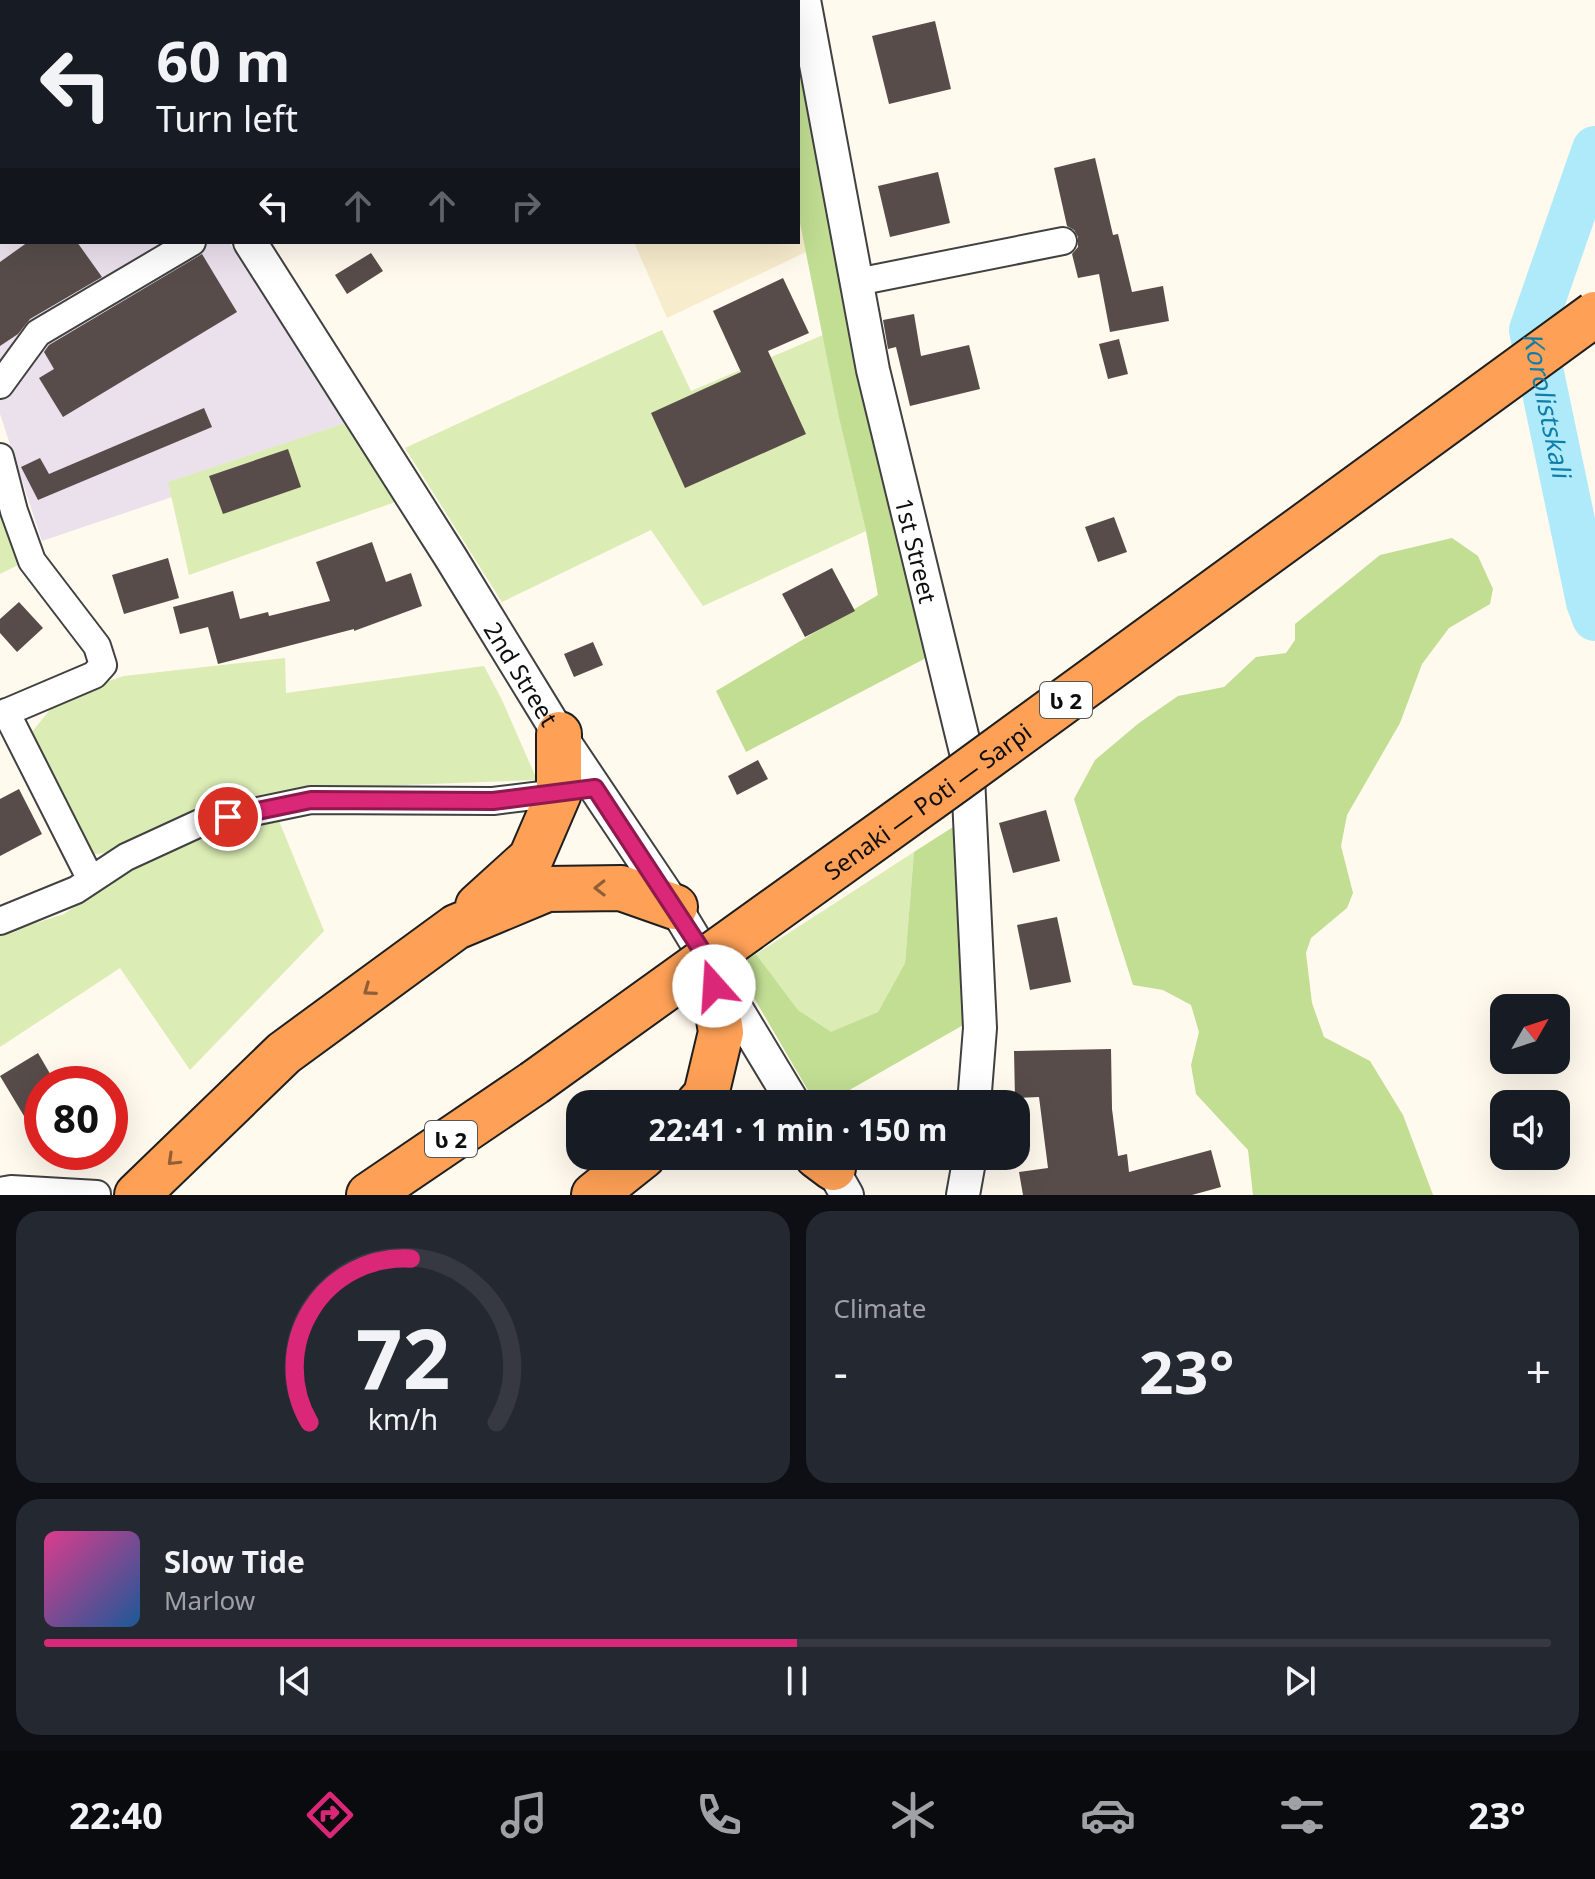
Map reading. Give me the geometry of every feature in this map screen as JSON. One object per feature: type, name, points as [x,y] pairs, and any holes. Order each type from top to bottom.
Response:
[{"type":"highway","name":"Senaki — Poti — Sarpi","points":[[369,1195],[534,1083],[956,780],[1595,314]]},
{"type":"highway","points":[[137,1195],[284,1053],[456,927],[531,858],[577,790],[559,734]]},
{"type":"highway","points":[[456,927],[547,889],[621,888],[675,907]]},
{"type":"highway","points":[[707,1090],[721,1032],[710,963]]},
{"type":"highway","points":[[594,1195],[625,1170]]},
{"type":"street","name":"1st Street","points":[[804,0],[804,41],[857,282],[873,370],[967,756],[980,1028],[975,1090]]},
{"type":"street","points":[[857,282],[1063,241]]},
{"type":"street","points":[[0,385],[38,333],[189,244]]},
{"type":"street","name":"2nd Street","points":[[251,244],[559,734]]},
{"type":"street","points":[[0,457],[14,511],[32,561],[97,646],[103,665],[94,675],[3,713],[91,880]]},
{"type":"street","points":[[0,921],[76,890],[126,857],[200,823],[311,800],[493,801],[577,790],[675,907],[786,1090]]},
{"type":"street","points":[[963,1194],[967,1170]]},
{"type":"street","points":[[0,1191],[97,1194]]},
{"type":"shaded area","points":[[800,223],[806,252],[667,318],[635,244],[800,244]]},
{"type":"shaded area","points":[[0,244],[230,244],[345,423],[169,482],[172,497],[42,541],[0,414]]},
{"type":"green space","points":[[800,58],[860,374],[926,658],[746,752],[716,691],[878,595],[800,223]]},
{"type":"green space","points":[[662,330],[691,391],[823,335],[866,531],[703,606],[651,530],[502,602],[405,448]]},
{"type":"green space","points":[[345,423],[401,500],[189,575],[168,482]]},
{"type":"green space","points":[[0,492],[22,563],[0,574]]},
{"type":"green space","points":[[1452,538],[1478,556],[1493,589],[1490,604],[1449,628],[1422,664],[1400,723],[1347,815],[1341,846],[1353,893],[1347,908],[1311,938],[1306,953],[1312,1003],[1324,1037],[1370,1061],[1403,1115],[1433,1195],[1253,1195],[1248,1150],[1196,1094],[1191,1065],[1199,1032],[1191,1005],[1163,990],[1133,985],[1074,799],[1095,760],[1139,723],[1178,696],[1224,687],[1256,657],[1286,653],[1295,640],[1295,624],[1380,555]]},
{"type":"green space","points":[[285,658],[286,693],[484,666],[537,780],[298,789],[204,809],[112,852],[88,855],[28,737],[60,697],[124,676]]},
{"type":"green space","points":[[279,821],[324,931],[190,1070],[120,968],[0,1047],[0,935],[64,914],[134,866],[213,834]]},
{"type":"green space","points":[[953,827],[960,890],[965,1024],[850,1090],[808,1090],[736,967],[756,954],[798,1010],[831,1032],[878,1012],[905,963],[914,852]]},
{"type":"green space","points":[[914,852],[905,963],[878,1012],[831,1033],[798,1010],[756,954]]},
{"type":"building","points":[[935,21],[951,89],[889,104],[872,36]]},
{"type":"building","points":[[1095,158],[1113,235],[1118,234],[1132,292],[1163,286],[1169,321],[1110,332],[1099,274],[1078,278],[1072,254],[1078,247],[1078,237],[1067,226],[1054,168]]},
{"type":"building","points":[[938,172],[950,223],[890,237],[878,186]]},
{"type":"building","points":[[25,244],[78,244],[102,277],[30,319],[18,334],[0,346],[0,262]]},
{"type":"building","points":[[371,253],[383,271],[347,294],[335,275]]},
{"type":"building","points":[[202,254],[237,312],[63,417],[39,378],[54,369],[44,352],[49,345]]},
{"type":"building","points":[[783,278],[809,333],[768,351],[806,434],[685,488],[651,413],[741,372],[713,311]]},
{"type":"building","points":[[914,314],[921,356],[969,345],[980,389],[910,406],[896,347],[888,349],[883,320]]},
{"type":"building","points":[[1119,339],[1128,374],[1108,379],[1099,344]]},
{"type":"building","points":[[204,408],[212,427],[38,500],[21,467],[40,458],[49,474]]},
{"type":"building","points":[[288,449],[301,487],[223,514],[209,476]]},
{"type":"building","points":[[1114,517],[1127,552],[1098,562],[1085,527]]},
{"type":"building","points":[[372,542],[386,582],[411,573],[422,606],[354,631],[218,664],[208,627],[180,634],[173,607],[233,591],[240,619],[268,612],[269,616],[330,601],[316,562]]},
{"type":"building","points":[[168,558],[179,598],[124,614],[112,575]]},
{"type":"building","points":[[832,568],[855,611],[805,637],[782,594]]},
{"type":"building","points":[[19,602],[43,628],[17,652],[0,633],[0,619]]},
{"type":"building","points":[[593,642],[603,665],[574,677],[564,654]]},
{"type":"building","points":[[758,760],[768,779],[737,795],[728,776]]},
{"type":"building","points":[[19,789],[42,834],[0,856],[0,799]]},
{"type":"building","points":[[1046,810],[1060,861],[1013,873],[999,823]]},
{"type":"building","points":[[1057,917],[1071,982],[1030,990],[1017,925]]},
{"type":"building","points":[[1111,1049],[1112,1109],[1118,1156],[1127,1154],[1129,1172],[1211,1150],[1221,1187],[1192,1195],[1023,1195],[1019,1172],[1048,1168],[1039,1097],[1030,1097],[1030,1090],[1015,1090],[1014,1051]]},
{"type":"building","points":[[38,1053],[46,1066],[24,1066],[24,1116],[0,1076]]},
{"type":"waterway","name":"Korolistskali","points":[[1595,149],[1532,330],[1589,602],[1595,618]]},
{"type":"route","points":[[228,817],[311,800],[493,801],[595,788],[710,963],[714,986]]}]
